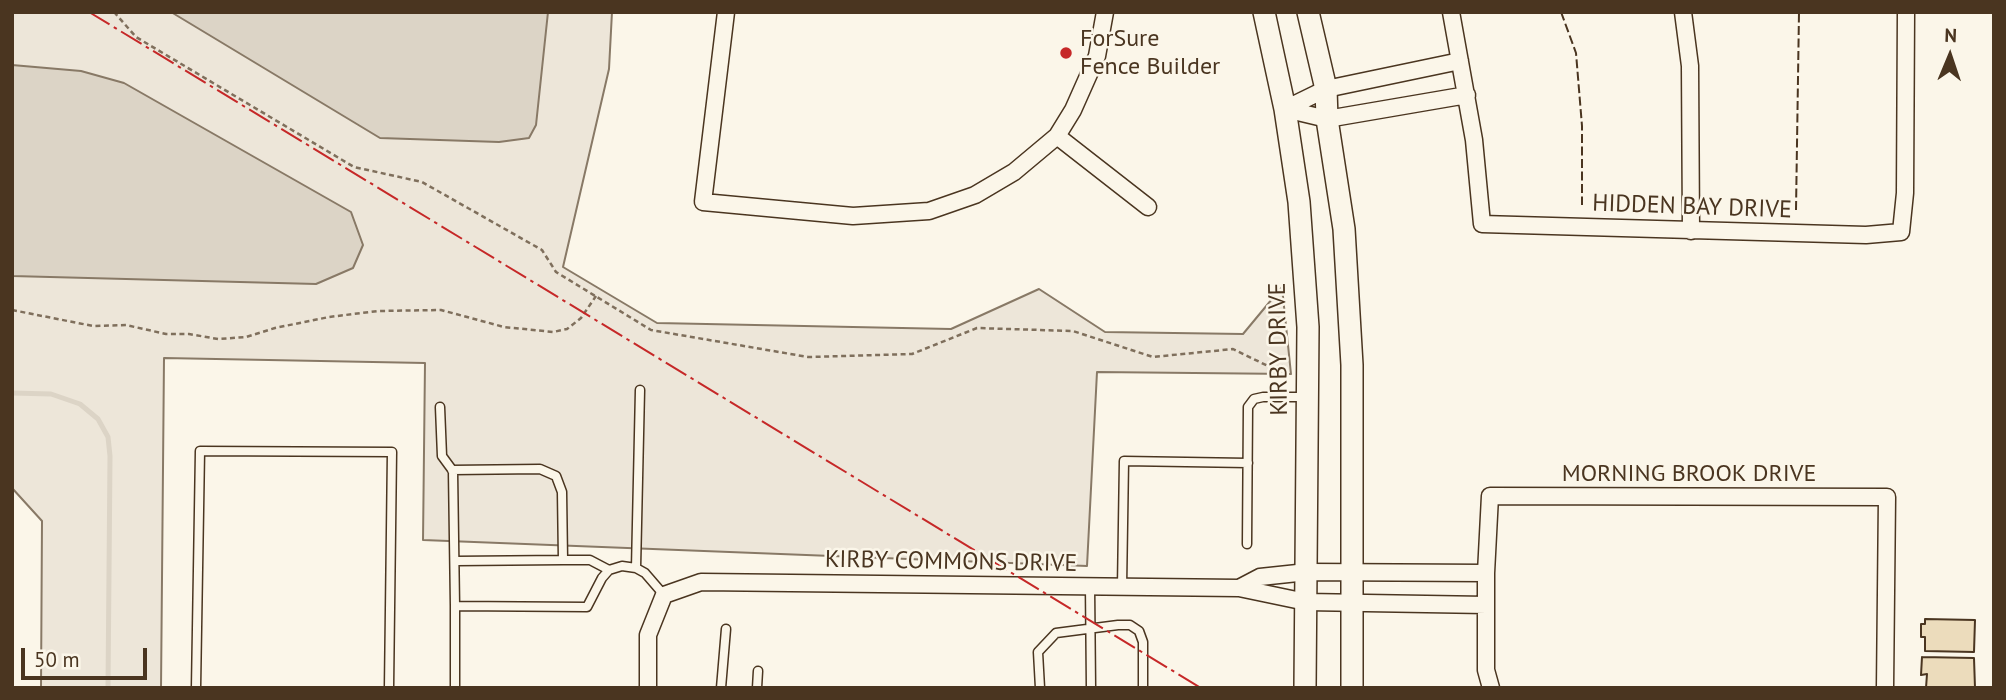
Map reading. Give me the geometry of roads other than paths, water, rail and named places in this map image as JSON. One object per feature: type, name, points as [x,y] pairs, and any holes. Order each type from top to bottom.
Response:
[{"type":"main road","name":"KIRBY DRIVE","points":[[1264,12],[1285,109],[1299,202],[1308,327],[1305,688]]},
{"type":"main road","points":[[1308,12],[1326,89],[1327,119],[1344,229],[1351,351],[1352,688]]},
{"type":"street","points":[[726,12],[703,202],[853,216],[929,211],[975,195],[1004,177],[1057,136],[1073,110],[1093,65],[1105,12]]},
{"type":"street","points":[[1285,109],[1327,119],[1467,95],[1451,12]]},
{"type":"street","points":[[1683,12],[1690,66],[1691,231]]},
{"type":"street","name":"HIDDEN BAY DRIVE","points":[[1467,95],[1482,224],[1866,235],[1901,232],[1905,193],[1906,12]]},
{"type":"street","points":[[1285,109],[1326,89],[1460,61]]},
{"type":"street","points":[[1057,136],[1148,207]]},
{"type":"street","name":"MORNING BROOK DRIVE","points":[[1486,573],[1490,496],[1887,497],[1885,688]]},
{"type":"street","name":"KIRBY COMMONS DRIVE","points":[[1239,588],[1260,577],[1307,572],[1486,573]]},
{"type":"street","points":[[1486,573],[1486,670],[1492,688]]},
{"type":"street","name":"KIRBY COMMONS DRIVE","points":[[664,595],[701,582],[1090,586],[1239,588],[1306,602],[1486,604]]},
{"type":"street","points":[[648,688],[648,635],[664,595]]},
{"type":"lane","points":[[636,568],[640,390]]},
{"type":"lane","points":[[1247,544],[1248,407],[1254,399],[1263,397],[1308,397]]},
{"type":"lane","points":[[440,407],[442,456],[452,470],[456,561],[455,688]]},
{"type":"lane","points":[[196,688],[200,450],[392,453],[389,688]]},
{"type":"lane","points":[[1122,587],[1124,461],[1248,463]]},
{"type":"lane","points":[[452,470],[540,469],[556,475],[562,492],[563,560]]},
{"type":"lane","points":[[456,561],[590,560],[609,570]]},
{"type":"lane","points":[[455,606],[587,607],[602,578],[609,570],[622,566],[636,568],[645,573],[664,595]]},
{"type":"lane","points":[[1090,586],[1091,688]]},
{"type":"lane","points":[[1040,688],[1038,652],[1056,633],[1090,627],[1130,625],[1139,631],[1143,642],[1143,688]]},
{"type":"lane","points":[[721,688],[726,629]]},
{"type":"lane","points":[[757,688],[758,671]]},
{"type":"waterway","points":[[12,393],[51,394],[80,404],[98,419],[108,437],[108,688]]},
{"type":"place","name":"ForSure Fence Builder","points":[[1066,53]]}]
